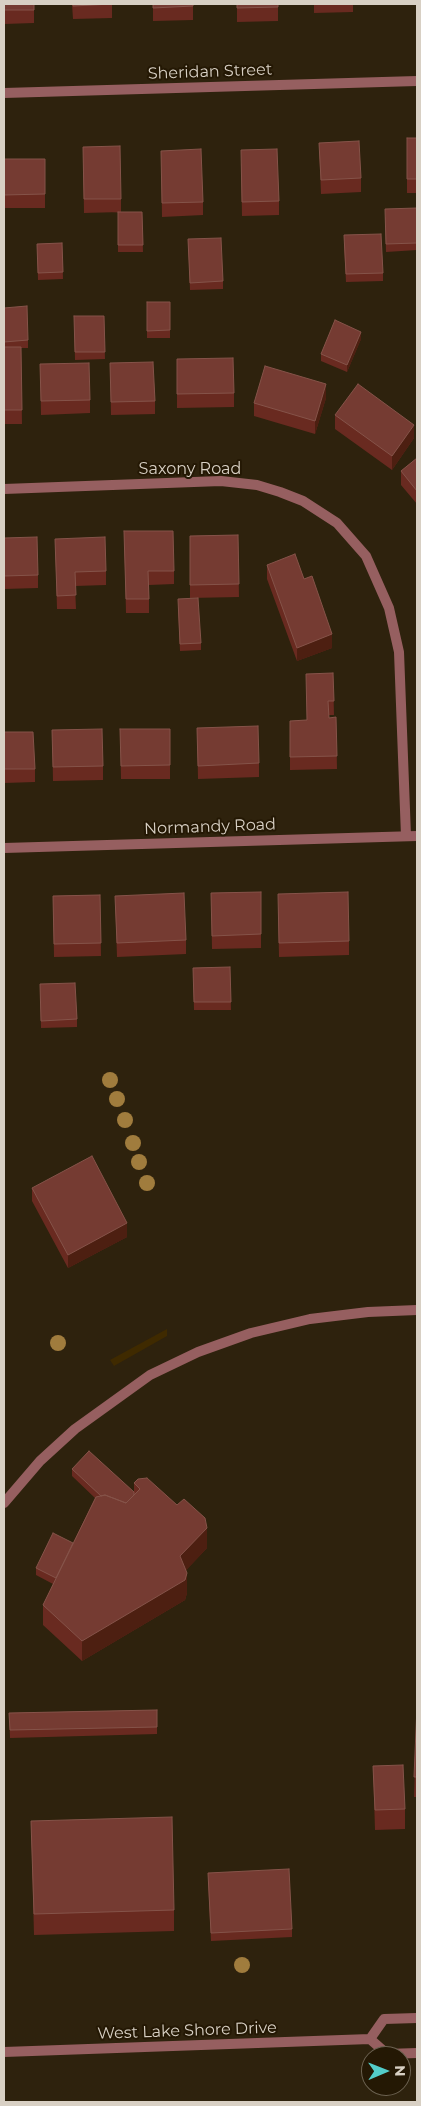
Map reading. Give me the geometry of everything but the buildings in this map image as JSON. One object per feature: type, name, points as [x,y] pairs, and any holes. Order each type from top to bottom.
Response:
[{"type":"street","name":"Sheridan Street","points":[[4,94],[417,81]]},
{"type":"street","name":"Saxony Road","points":[[4,489],[221,480],[257,485],[280,492],[303,501],[337,523],[366,556],[389,608],[399,652],[406,836]]},
{"type":"street","name":"Normandy Road","points":[[4,848],[417,836]]},
{"type":"street","points":[[4,1503],[40,1461],[74,1429],[150,1375],[198,1352],[251,1333],[310,1319],[368,1312],[417,1310]]},
{"type":"street","points":[[417,2018],[384,2019],[370,2039],[387,2054],[417,2053]]},
{"type":"street","name":"West Lake Shore Drive","points":[[4,2052],[370,2039]]},
{"type":"shaded area","points":[[167,1329],[167,1336],[114,1366],[110,1360]]}]
